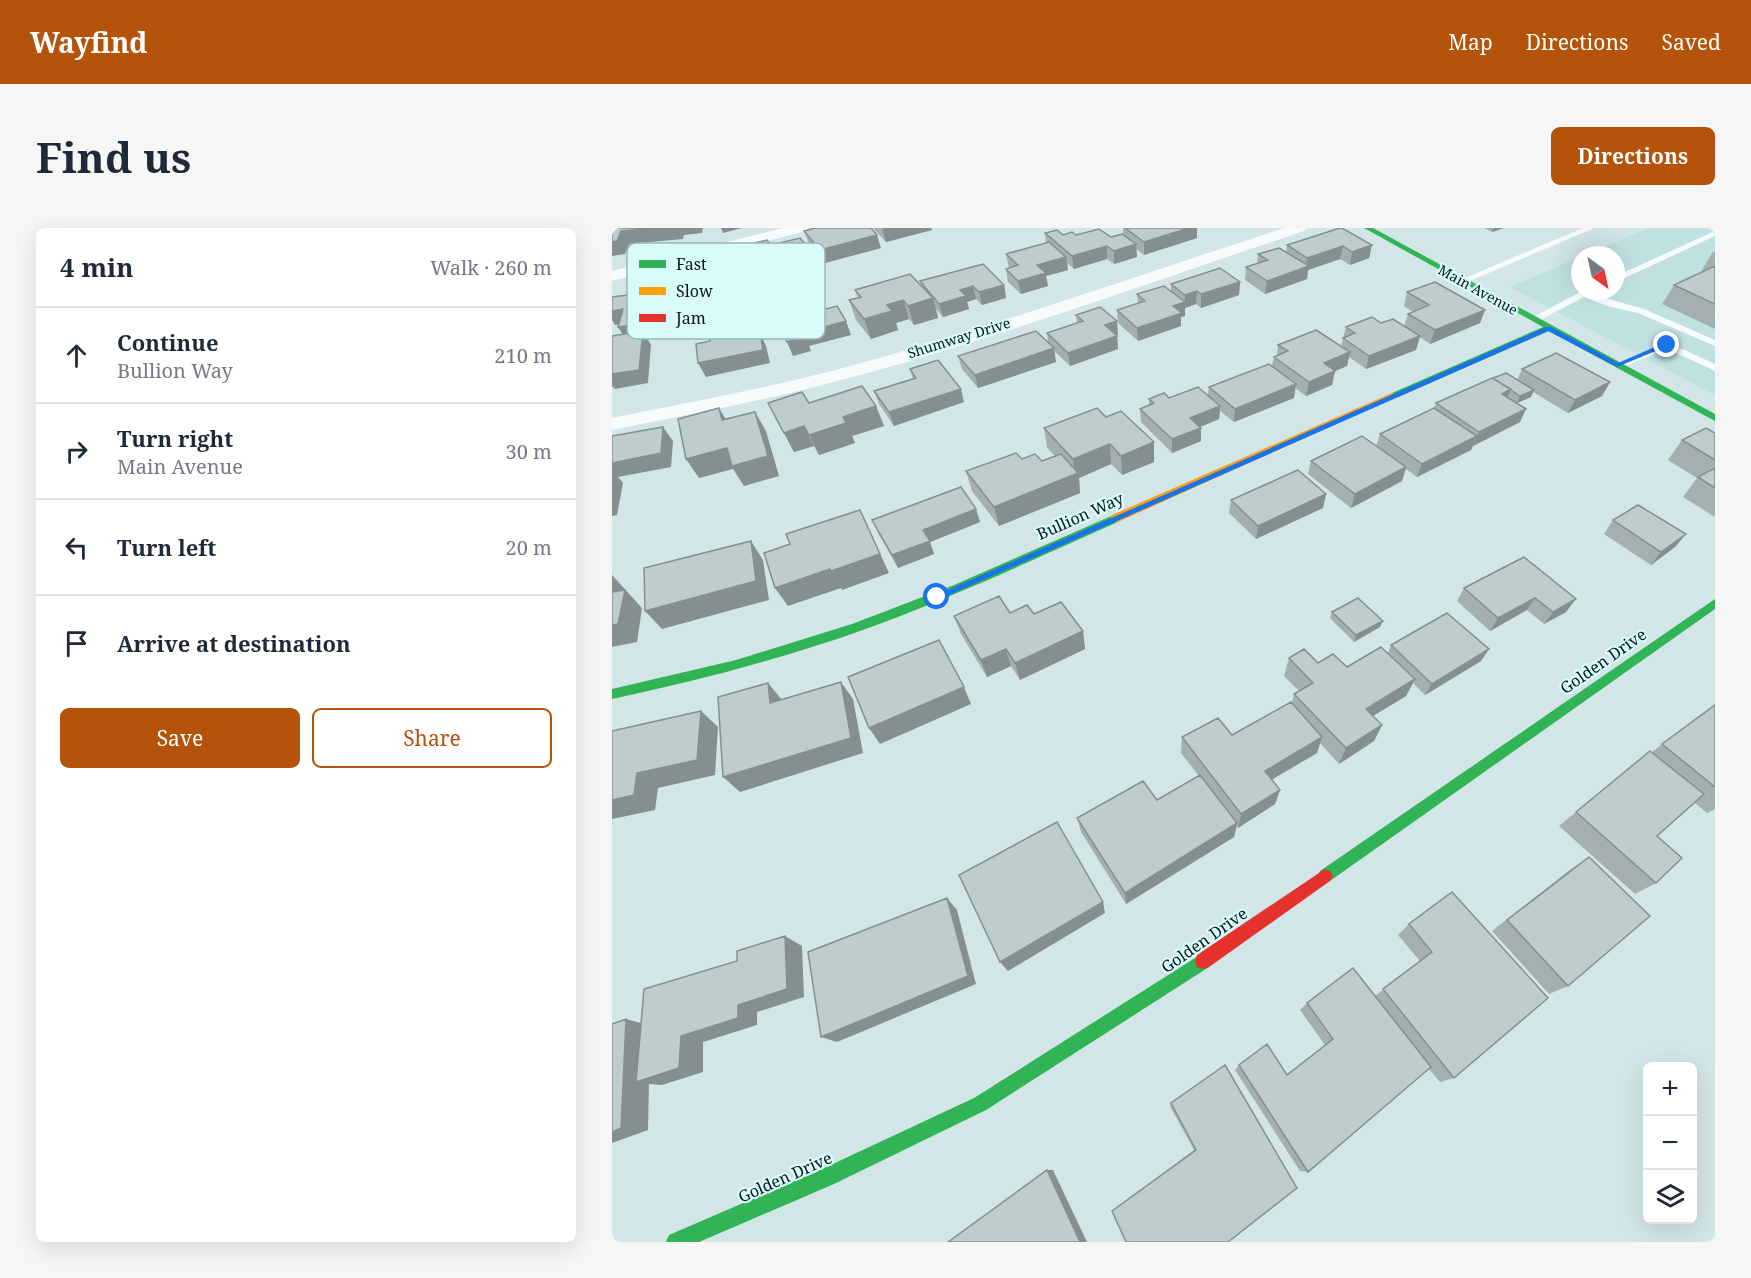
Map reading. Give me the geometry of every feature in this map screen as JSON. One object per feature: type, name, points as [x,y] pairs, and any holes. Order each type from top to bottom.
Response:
[{"type":"street","points":[[742,243],[801,228]]},
{"type":"street","name":"Shumway Drive","points":[[612,424],[789,388],[867,366],[946,343],[1299,228]]},
{"type":"street","name":"Main Avenue","points":[[1368,228],[1715,418]]},
{"type":"street","points":[[612,276],[627,272]]},
{"type":"street","name":"Bullion Way","points":[[612,694],[717,671],[795,649],[937,597],[1548,328]]},
{"type":"street","name":"Golden Drive","points":[[676,1242],[827,1177],[980,1104],[1173,982],[1715,603]]},
{"type":"lane","points":[[1462,281],[1590,228]]},
{"type":"lane","points":[[1625,275],[1715,233]]},
{"type":"lane","points":[[1533,320],[1572,300]]},
{"type":"lane","points":[[1602,300],[1641,311],[1715,343]]},
{"type":"lane","points":[[1617,366],[1667,345],[1715,368]]},
{"type":"shaded area","points":[[1649,228],[1715,228],[1715,395],[1510,287],[1571,261],[1571,300],[1625,300],[1625,246],[1606,246]]},
{"type":"building","points":[[612,228],[656,228],[621,231],[617,241],[612,242]]},
{"type":"building","points":[[815,228],[871,228],[877,235],[825,249],[825,243],[814,243],[804,231]]},
{"type":"building","points":[[1125,228],[1189,228],[1144,242]]},
{"type":"building","points":[[1340,228],[1372,245],[1352,252],[1343,246],[1307,258],[1287,245]]},
{"type":"building","points":[[1099,229],[1111,237],[1122,234],[1136,244],[1114,251],[1107,246],[1072,256],[1045,233],[1057,230],[1063,235],[1072,232],[1076,235]]},
{"type":"building","points":[[800,238],[804,243],[779,243]]},
{"type":"building","points":[[1049,242],[1066,257],[1037,265],[1046,273],[1018,281],[1006,269],[1018,265],[1006,254]]},
{"type":"building","points":[[1279,248],[1309,266],[1267,281],[1246,267],[1268,260],[1258,254]]},
{"type":"building","points":[[983,264],[1004,285],[979,292],[973,286],[960,290],[966,296],[939,304],[920,281]]},
{"type":"building","points":[[1715,266],[1715,304],[1674,285]]},
{"type":"building","points":[[1220,268],[1240,282],[1201,294],[1197,291],[1185,295],[1171,284]]},
{"type":"building","points":[[910,274],[933,298],[908,306],[903,300],[887,305],[892,311],[864,319],[849,300],[861,297],[855,290]]},
{"type":"building","points":[[1435,282],[1485,310],[1435,330],[1408,314],[1429,305],[1407,292]]},
{"type":"building","points":[[1164,286],[1185,302],[1173,306],[1182,313],[1137,328],[1117,310],[1145,301],[1137,294]]},
{"type":"building","points":[[627,295],[627,326],[618,327],[623,309],[612,311],[612,297]]},
{"type":"building","points":[[837,306],[846,321],[825,327],[825,309]]},
{"type":"building","points":[[1100,307],[1117,321],[1105,325],[1117,336],[1068,353],[1047,333],[1083,321],[1076,315]]},
{"type":"building","points":[[1372,317],[1381,323],[1393,319],[1420,336],[1369,356],[1343,338],[1355,333],[1346,327]]},
{"type":"building","points":[[1316,330],[1350,352],[1324,363],[1335,371],[1309,382],[1274,357],[1288,351],[1278,345]]},
{"type":"building","points":[[1036,331],[1054,348],[975,375],[958,356]]},
{"type":"building","points":[[627,334],[627,339],[642,339],[639,370],[612,374],[612,336]]},
{"type":"building","points":[[710,339],[761,339],[763,350],[698,363],[696,344],[710,341]]},
{"type":"building","points":[[1556,353],[1610,382],[1575,400],[1522,369]]},
{"type":"building","points":[[938,360],[961,389],[889,412],[874,391],[916,378],[910,369]]},
{"type":"building","points":[[1269,364],[1296,384],[1235,409],[1209,387]]},
{"type":"building","points":[[1506,373],[1534,390],[1520,396],[1493,378]]},
{"type":"building","points":[[1492,378],[1511,389],[1502,394],[1526,409],[1479,432],[1436,403]]},
{"type":"building","points":[[862,386],[876,406],[843,417],[846,423],[809,435],[804,426],[784,433],[768,403],[802,392],[809,403]]},
{"type":"building","points":[[1198,387],[1220,406],[1190,418],[1201,428],[1172,439],[1140,409],[1154,403],[1149,399],[1164,393],[1169,398]]},
{"type":"building","points":[[719,408],[722,420],[755,412],[768,456],[732,466],[727,448],[686,459],[678,419]]},
{"type":"building","points":[[1097,408],[1106,417],[1121,411],[1154,442],[1121,456],[1110,444],[1073,459],[1044,428]]},
{"type":"building","points":[[1434,408],[1477,436],[1422,464],[1380,434]]},
{"type":"building","points":[[663,427],[661,453],[612,463],[612,436]]},
{"type":"building","points":[[1706,428],[1715,433],[1715,460],[1682,440]]},
{"type":"building","points":[[1362,436],[1406,467],[1355,494],[1311,461]]},
{"type":"building","points":[[1016,453],[1022,459],[1035,454],[1042,461],[1061,454],[1078,473],[994,507],[966,471]]},
{"type":"building","points":[[1715,468],[1715,488],[1698,477]]},
{"type":"building","points":[[1298,470],[1326,494],[1258,526],[1231,500]]},
{"type":"building","points":[[961,487],[976,509],[923,530],[930,541],[892,555],[872,520]]},
{"type":"building","points":[[1638,505],[1686,534],[1661,552],[1613,520]]},
{"type":"building","points":[[860,510],[880,554],[775,588],[764,553],[790,544],[786,534]]},
{"type":"building","points":[[751,541],[756,581],[645,611],[644,568]]},
{"type":"building","points":[[1524,557],[1576,599],[1553,612],[1535,598],[1498,618],[1464,588]]},
{"type":"building","points":[[625,590],[618,624],[612,625],[612,592]]},
{"type":"building","points":[[999,596],[1010,613],[1027,605],[1034,614],[1061,602],[1083,631],[1015,663],[1006,649],[981,660],[954,616]]},
{"type":"building","points":[[1358,598],[1383,621],[1356,635],[1332,612]]},
{"type":"building","points":[[1447,613],[1489,649],[1432,684],[1391,645]]},
{"type":"building","points":[[939,640],[964,687],[869,728],[848,677]]},
{"type":"building","points":[[1381,647],[1415,679],[1366,709],[1382,725],[1346,748],[1294,694],[1313,683],[1289,658],[1304,649],[1318,663],[1333,654],[1347,667]]},
{"type":"building","points":[[841,682],[851,738],[723,777],[718,697],[768,683],[770,703]]},
{"type":"building","points":[[1291,702],[1322,737],[1265,771],[1280,790],[1241,814],[1182,737],[1218,718],[1232,735]]},
{"type":"building","points":[[1715,705],[1715,787],[1662,744]]},
{"type":"building","points":[[701,711],[697,760],[637,773],[634,795],[612,800],[612,731]]},
{"type":"building","points":[[1650,751],[1704,794],[1657,836],[1682,858],[1656,883],[1576,812]]},
{"type":"building","points":[[1200,775],[1237,823],[1125,893],[1077,818],[1143,781],[1157,800]]},
{"type":"building","points":[[1057,822],[1103,902],[1000,962],[959,875]]},
{"type":"building","points":[[1589,857],[1650,916],[1568,986],[1507,920]]},
{"type":"building","points":[[1452,892],[1548,998],[1454,1078],[1383,989],[1432,952],[1409,924]]},
{"type":"building","points":[[947,898],[968,976],[821,1037],[808,952]]},
{"type":"building","points":[[785,936],[787,989],[738,1005],[738,1018],[681,1036],[679,1068],[636,1082],[644,989],[737,961],[737,951]]},
{"type":"building","points":[[1353,968],[1431,1067],[1308,1172],[1239,1065],[1267,1044],[1287,1075],[1333,1039],[1307,1003]]},
{"type":"building","points":[[626,1019],[621,1128],[612,1132],[612,1024]]},
{"type":"building","points":[[1225,1065],[1297,1188],[1228,1242],[1126,1242],[1112,1211],[1196,1150],[1171,1103]]},
{"type":"building","points":[[1047,1170],[1080,1242],[948,1242]]},
{"type":"traffic: fast","points":[[1368,228],[1715,418]]},
{"type":"traffic: fast","points":[[1395,395],[1548,328]]},
{"type":"traffic: fast","points":[[612,694],[695,676],[817,641],[958,588],[1116,518]]},
{"type":"traffic: fast","points":[[1325,876],[1715,603]]},
{"type":"traffic: fast","points":[[676,1242],[827,1177],[980,1104],[1203,961]]},
{"type":"traffic: slow","points":[[1116,518],[1395,395]]},
{"type":"traffic: jam","points":[[1203,961],[1325,876]]},
{"type":"route","points":[[937,597],[1548,328],[1617,366],[1667,345]]}]
